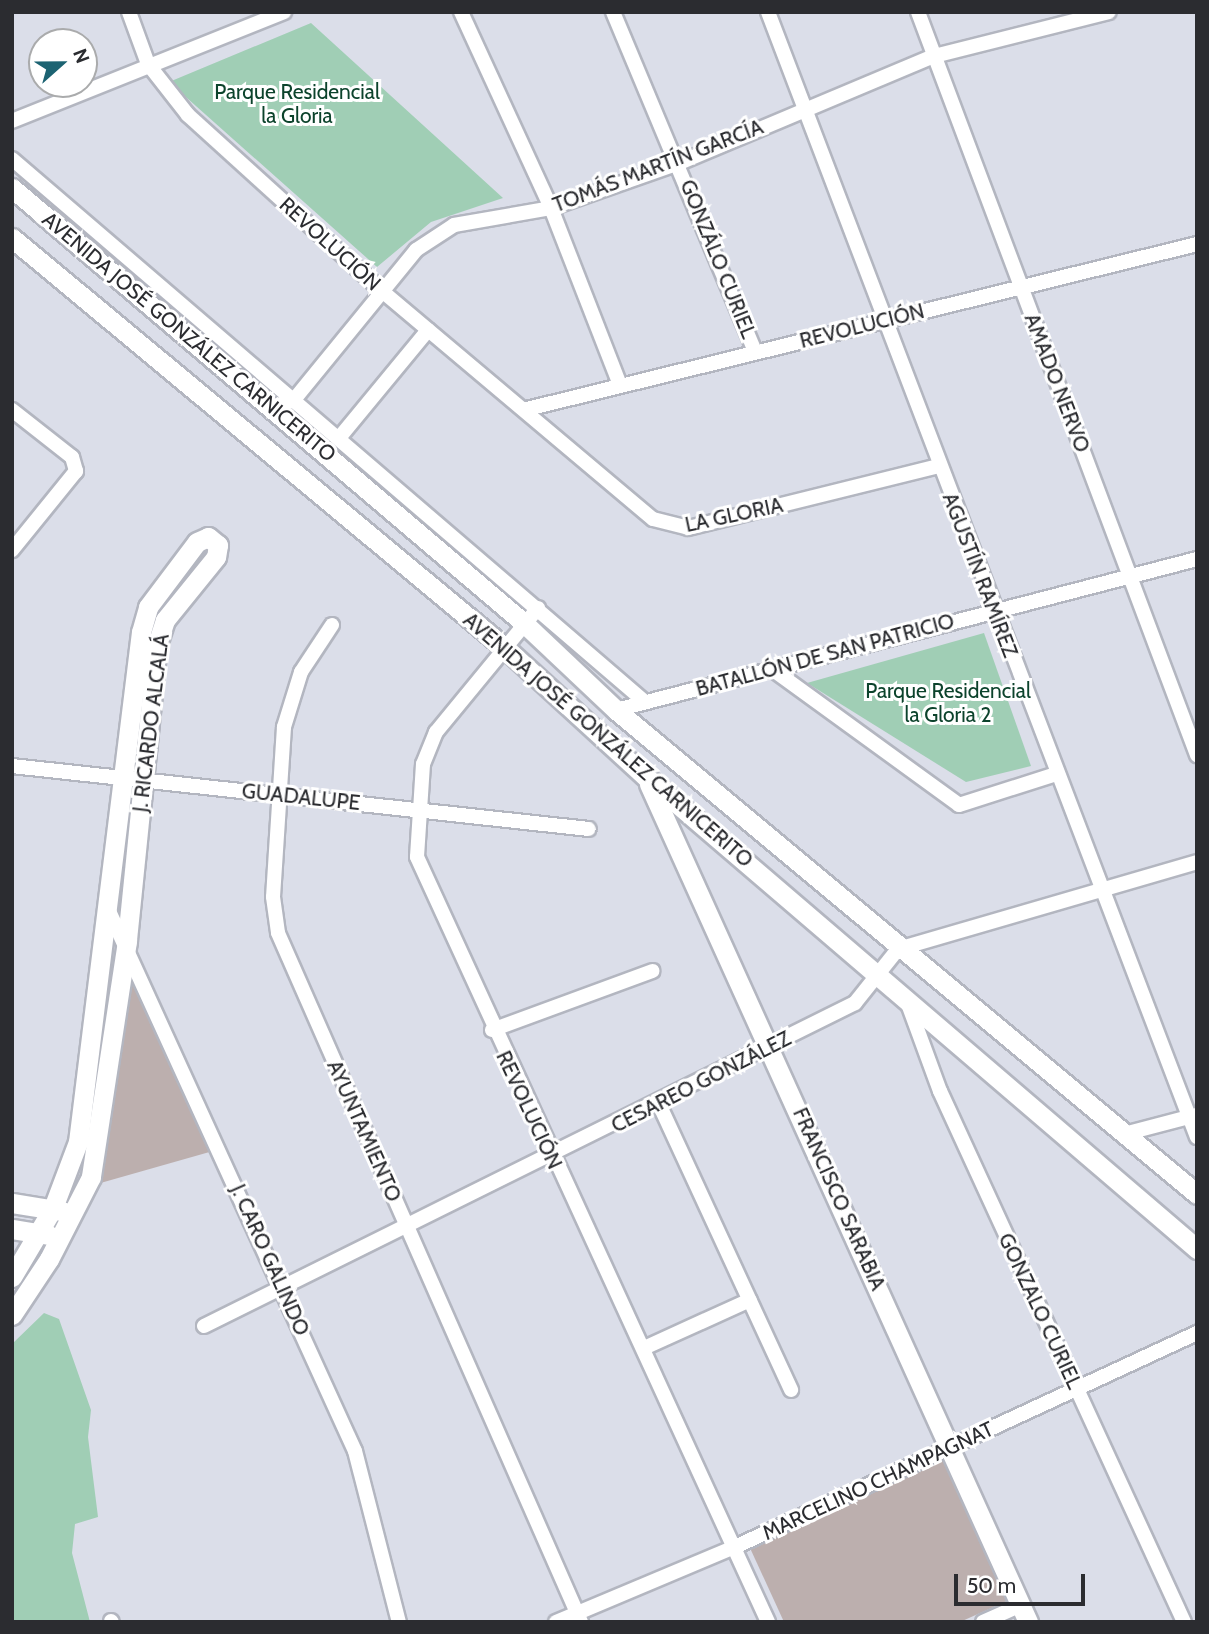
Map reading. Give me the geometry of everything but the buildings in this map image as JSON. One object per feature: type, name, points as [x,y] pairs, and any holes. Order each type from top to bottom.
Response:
[{"type":"street","name":"REVOLUCIÓN","points":[[129,12],[148,64],[188,115],[382,291],[527,409],[1197,244]]},
{"type":"street","points":[[12,121],[148,64],[284,12]]},
{"type":"street","points":[[461,12],[551,208],[620,385]]},
{"type":"street","name":"GONZÁLO CURIEL","points":[[612,12],[679,163],[755,352]]},
{"type":"street","name":"AGUSTÍN RAMÍREZ","points":[[768,12],[1099,888],[1193,1116],[1197,1136]]},
{"type":"street","name":"AMADO NERVO","points":[[918,12],[1197,754]]},
{"type":"street","name":"TOMÁS MARTÍN GARCÍA","points":[[293,401],[416,250],[454,225],[551,208],[679,163],[934,56],[1110,12]]},
{"type":"street","points":[[12,159],[645,702]]},
{"type":"street","name":"AVENIDA JOSÉ GONZÁLEZ CARNICERITO","points":[[12,188],[525,624],[616,710],[898,949],[1197,1194]]},
{"type":"street","name":"AVENIDA JOSÉ GONZÁLEZ CARNICERITO","points":[[12,237],[504,648],[646,777],[881,974],[1197,1249]]},
{"type":"street","points":[[339,438],[428,330]]},
{"type":"street","points":[[270,407],[293,401]]},
{"type":"street","name":"LA GLORIA","points":[[527,409],[653,519],[669,526],[688,528],[938,466]]},
{"type":"street","points":[[12,410],[72,457],[76,471],[12,550]]},
{"type":"street","name":"J. RICARDO ALCALÁ","points":[[12,1277],[53,1208],[78,1142],[109,911],[134,778],[157,644],[165,620],[215,557],[218,545],[208,537],[197,542],[148,607],[134,669],[134,778],[127,942],[91,1177],[60,1239],[12,1315]]},
{"type":"street","name":"BATALLÓN DE SAN PATRICIO","points":[[616,710],[1197,559]]},
{"type":"street","name":"REVOLUCIÓN","points":[[538,608],[436,732],[423,764],[416,857],[422,878],[550,1156],[737,1546],[768,1622]]},
{"type":"street","name":"AYUNTAMIENTO","points":[[332,625],[292,695],[278,795],[272,897],[278,933],[579,1617]]},
{"type":"street","points":[[772,669],[959,805],[1056,774]]},
{"type":"street","name":"GUADALUPE","points":[[12,766],[418,808],[589,829]]},
{"type":"street","name":"FRANCISCO SARABIA","points":[[646,777],[1025,1613]]},
{"type":"street","points":[[898,949],[1099,888],[1197,862]]},
{"type":"street","name":"J. CARO GALINDO","points":[[109,911],[127,942],[355,1451],[399,1622]]},
{"type":"street","name":"CESAREO GONZÁLEZ","points":[[204,1326],[659,1104],[855,1003],[881,974],[898,949]]},
{"type":"street","points":[[492,1030],[652,971]]},
{"type":"street","name":"GONZALO CURIEL","points":[[906,997],[940,1091],[1184,1622]]},
{"type":"street","points":[[659,1104],[791,1390]]},
{"type":"street","points":[[1124,1134],[1193,1116]]},
{"type":"street","points":[[12,1203],[53,1208],[73,1214]]},
{"type":"street","points":[[12,1229],[40,1232],[60,1239]]},
{"type":"street","points":[[644,1348],[750,1300]]},
{"type":"street","name":"MARCELINO CHAMPAGNAT","points":[[556,1622],[579,1617],[737,1546],[1197,1333]]},
{"type":"street","points":[[983,1622],[1025,1613]]},
{"type":"green space","name":"Parque Residencial la Gloria","points":[[311,23],[503,198],[431,222],[377,267],[169,82]]},
{"type":"green space","name":"Parque Residencial la Gloria 2","points":[[984,633],[1031,766],[966,782],[807,683]]},
{"type":"green space","points":[[44,1313],[59,1319],[91,1410],[88,1437],[98,1517],[75,1524],[72,1553],[90,1622],[12,1622],[12,1344]]}]
